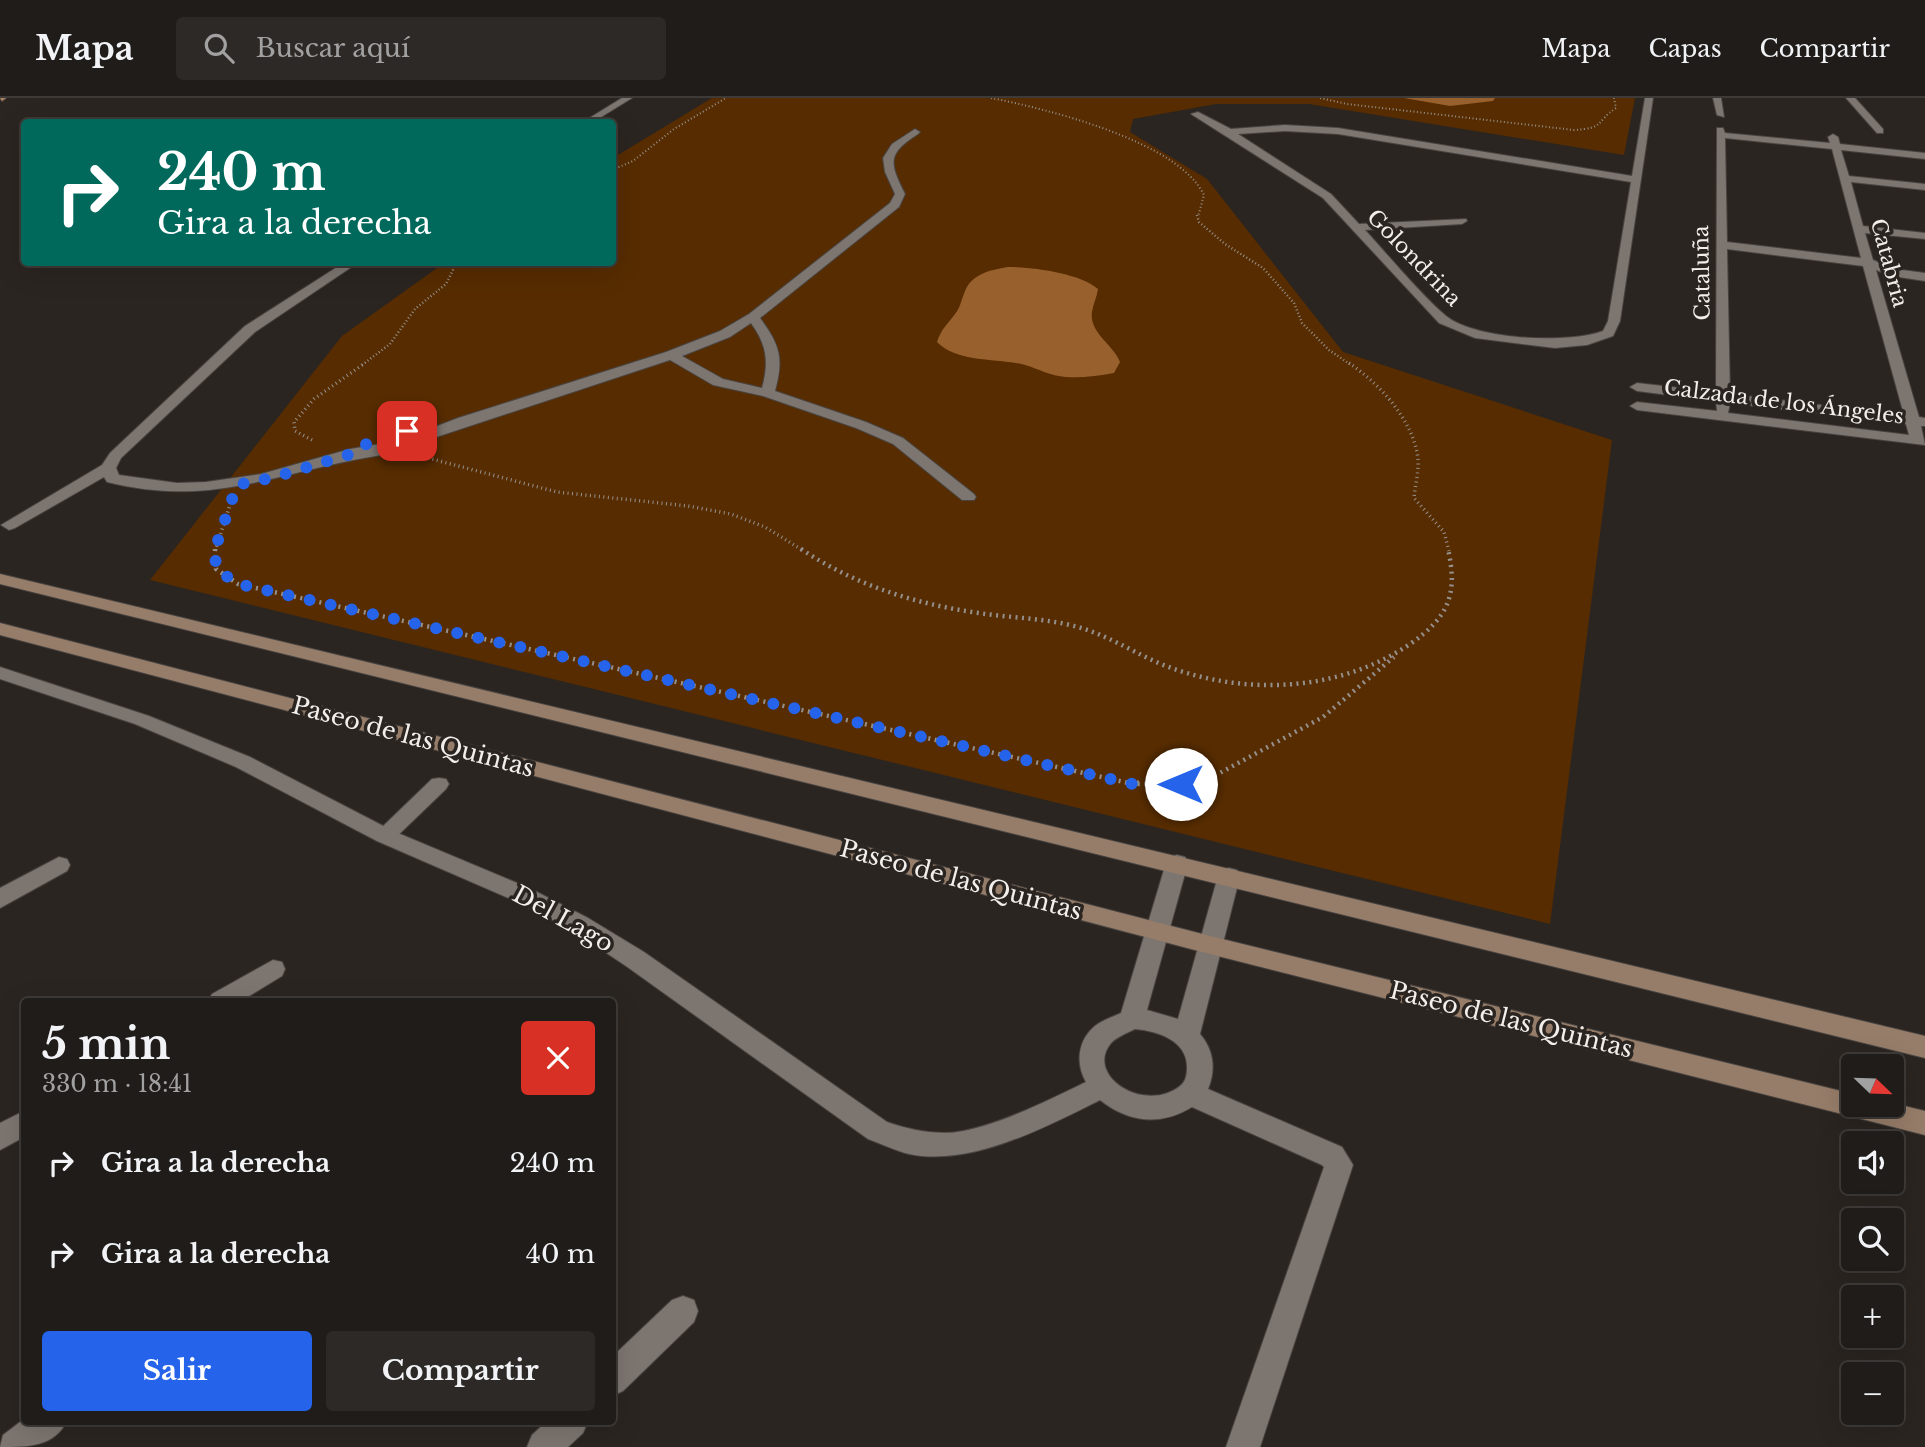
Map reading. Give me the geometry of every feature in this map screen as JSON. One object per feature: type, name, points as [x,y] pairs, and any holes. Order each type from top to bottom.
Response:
[{"type":"main road","points":[[0,579],[1925,1047]]},
{"type":"main road","name":"Paseo de las Quintas","points":[[0,629],[1210,945],[1925,1123]]},
{"type":"street","points":[[592,119],[628,98]]},
{"type":"street","name":"Golondrina","points":[[1195,114],[1229,132],[1327,196],[1443,320],[1475,334],[1503,340],[1555,344],[1587,341],[1608,332],[1614,321],[1649,98]]},
{"type":"street","points":[[1717,98],[1721,115]]},
{"type":"street","points":[[1850,98],[1881,131]]},
{"type":"street","points":[[1229,132],[1285,128],[1338,131],[1638,180]]},
{"type":"street","points":[[108,468],[113,479],[136,484],[202,489],[275,477],[354,453],[379,451],[438,434],[463,421],[671,355],[725,334],[752,317],[895,205],[900,194],[887,169],[886,159],[889,151],[915,132]]},
{"type":"street","name":"Cataluña","points":[[1723,415],[1720,133],[1835,142]]},
{"type":"street","points":[[1835,142],[1925,156]]},
{"type":"street","name":"Catabria","points":[[1835,142],[1871,269],[1919,421],[1922,441]]},
{"type":"street","points":[[1848,185],[1925,187]]},
{"type":"street","points":[[1848,185],[1925,199]]},
{"type":"street","points":[[1356,226],[1462,221]]},
{"type":"street","points":[[1860,229],[1925,236]]},
{"type":"street","points":[[1721,250],[1925,277]]},
{"type":"street","points":[[9,525],[108,468],[116,456],[250,329],[348,266]]},
{"type":"street","points":[[752,317],[772,343],[775,352],[767,393]]},
{"type":"street","points":[[671,355],[718,382],[767,393],[861,425],[898,441],[968,497]]},
{"type":"street","name":"Calzada de los Ángeles","points":[[1637,387],[1919,421]]},
{"type":"street","name":"Calzada de los Ángeles","points":[[1637,405],[1922,441]]},
{"type":"street","points":[[275,477],[319,474],[410,454],[433,445],[463,421]]},
{"type":"street","name":"Del Lago","points":[[0,673],[142,720],[243,762],[385,836],[522,894],[580,924],[635,959],[878,1131],[910,1142],[962,1144],[1044,1115],[1101,1087]]},
{"type":"street","points":[[1132,1019],[1177,863]]},
{"type":"street","points":[[0,899],[60,865]]},
{"type":"street","points":[[1186,1037],[1229,876]]},
{"type":"street","points":[[226,998],[273,969]]},
{"type":"street","points":[[1132,1019],[1152,1020],[1171,1026],[1186,1037],[1196,1051],[1200,1065],[1198,1081],[1191,1094],[1171,1106],[1146,1109],[1121,1102],[1101,1087],[1091,1070],[1091,1052],[1098,1036],[1113,1025],[1132,1019]]},
{"type":"street","points":[[1191,1094],[1332,1156],[1339,1165],[1243,1447]]},
{"type":"street","points":[[0,1138],[21,1125]]},
{"type":"street","points":[[616,1376],[683,1311]]},
{"type":"street","points":[[15,1447],[45,1425]]},
{"type":"street","points":[[544,1447],[567,1425]]},
{"type":"lane","points":[[385,836],[439,784]]},
{"type":"path","points":[[616,168],[633,161],[674,129],[726,98]]},
{"type":"path","points":[[237,485],[215,549],[216,569],[238,584],[1133,784],[1181,784],[1218,774],[1323,717],[1397,654],[1429,632],[1452,598],[1455,581],[1444,532],[1414,498],[1418,461],[1412,432],[1371,378],[1329,350],[1302,323],[1294,303],[1263,268],[1225,244],[1199,222],[1197,215],[1204,195],[1200,185],[1190,175],[1133,139],[1098,125],[1047,108],[991,98]]},
{"type":"path","points":[[1320,98],[1347,104],[1574,130],[1597,127],[1603,123],[1607,114],[1616,108],[1614,98]]},
{"type":"path","points":[[354,453],[302,436],[295,431],[294,422],[307,404],[393,341],[416,307],[455,275],[456,266]]},
{"type":"path","points":[[410,454],[516,484],[558,492],[691,506],[734,514],[783,536],[835,571],[860,582],[976,613],[1035,617],[1088,629],[1168,667],[1207,679],[1245,686],[1288,686],[1356,671],[1397,654]]},
{"type":"shaded area","points":[[712,98],[1635,98],[1624,155],[1309,104],[1216,104],[1133,119],[1130,132],[1207,179],[1343,352],[1612,440],[1550,924],[150,580],[342,336],[440,266],[616,266],[616,156]]},
{"type":"shaded area","points":[[1404,98],[1495,98],[1493,101],[1450,106]]},
{"type":"shaded area","points":[[1008,267],[1068,275],[1098,289],[1092,319],[1094,326],[1120,362],[1114,373],[1084,377],[1060,376],[1025,365],[967,357],[945,349],[937,342],[971,282],[988,272]]},
{"type":"route","points":[[407,431],[369,442],[354,453],[275,477],[237,485],[215,549],[216,569],[238,584],[1106,778],[1133,784],[1181,784]]}]
